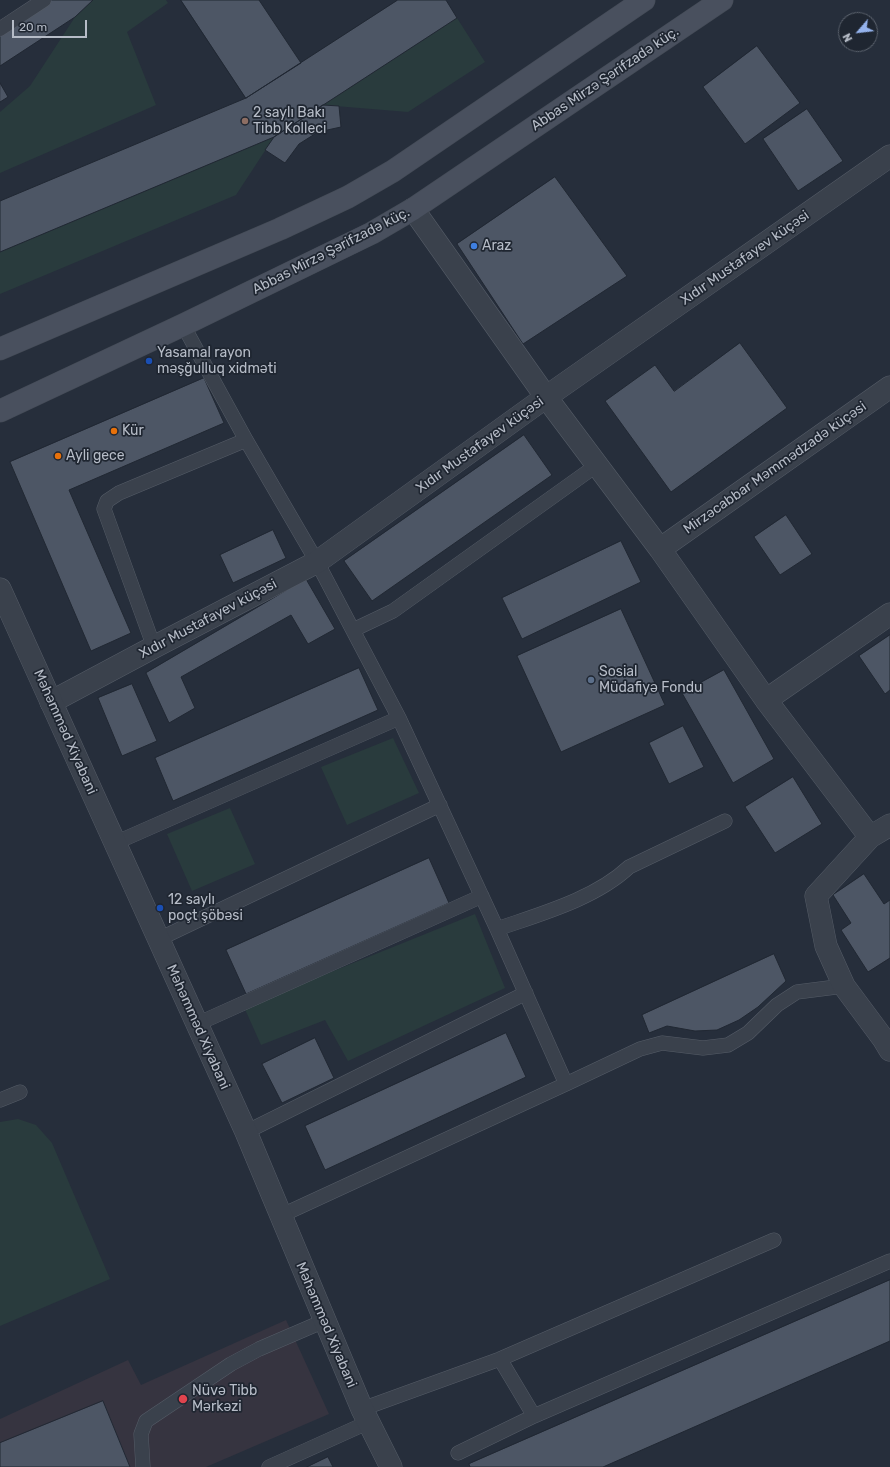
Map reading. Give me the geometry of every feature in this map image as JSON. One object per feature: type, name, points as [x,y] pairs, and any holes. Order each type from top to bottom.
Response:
[{"type":"main road","points":[[0,350],[280,229],[348,197],[393,171],[644,0]]},
{"type":"main road","name":"Abbas Mirzə Şərifzadə küç.","points":[[0,412],[184,325],[372,233],[413,210],[722,0]]},
{"type":"street","name":"Xıdır Mustafayev küçəsi","points":[[51,702],[317,562],[546,397],[890,156]]},
{"type":"street","points":[[413,210],[546,397],[660,549],[766,700],[870,837]]},
{"type":"street","name":"Mirzəcabbar Məmmədzadə küçəsi","points":[[660,549],[890,387]]},
{"type":"street","name":"Məhəmməd Xiyabani","points":[[0,589],[246,1132],[365,1416],[391,1467]]},
{"type":"street","points":[[766,700],[890,614]]},
{"type":"street","points":[[888,1042],[844,986],[826,946],[816,896],[870,837],[890,825]]},
{"type":"lane","points":[[0,30],[44,0]]},
{"type":"lane","points":[[184,325],[246,440],[317,562],[399,718],[482,896],[566,1084]]},
{"type":"lane","points":[[154,647],[104,510],[107,501],[119,493],[246,440]]},
{"type":"lane","points":[[353,630],[393,611],[597,465]]},
{"type":"lane","points":[[115,843],[399,718]]},
{"type":"lane","points":[[159,939],[440,805]]},
{"type":"lane","points":[[497,929],[547,912],[581,898],[619,876],[629,867],[725,821]]},
{"type":"lane","points":[[197,1024],[482,896]]},
{"type":"lane","points":[[280,1216],[640,1049],[662,1044],[703,1048],[728,1045],[748,1033],[777,1005],[797,992],[844,986]]},
{"type":"lane","points":[[246,1132],[526,993]]},
{"type":"lane","points":[[0,1100],[20,1092]]},
{"type":"lane","points":[[269,1467],[365,1416],[774,1240]]},
{"type":"lane","points":[[458,1453],[534,1416],[890,1261]]},
{"type":"lane","points":[[143,1467],[142,1434],[146,1421],[231,1364],[259,1349],[324,1321]]},
{"type":"lane","points":[[500,1359],[534,1416]]},
{"type":"shaded area","points":[[93,0],[166,0],[168,3],[127,32],[156,105],[0,173],[0,112],[30,86],[75,17]]},
{"type":"shaded area","points":[[457,18],[485,62],[408,112],[323,105]]},
{"type":"shaded area","points":[[274,137],[236,195],[0,294],[0,252]]},
{"type":"shaded area","points":[[393,738],[419,793],[347,825],[321,767]]},
{"type":"shaded area","points":[[230,808],[255,864],[192,891],[167,834]]},
{"type":"shaded area","points":[[475,914],[505,988],[348,1061],[325,1020],[261,1045],[244,1007]]},
{"type":"shaded area","points":[[18,1119],[36,1125],[52,1143],[110,1279],[0,1326],[0,1122]]},
{"type":"shaded area","name":"Nüvə Tibb Mərkəzi","points":[[286,1320],[329,1414],[206,1467],[0,1467],[0,1419],[128,1360],[141,1385]]},
{"type":"building","points":[[52,0],[93,0],[75,17],[0,66],[0,35]]},
{"type":"building","points":[[181,0],[259,0],[301,63],[246,98]]},
{"type":"building","name":"2 saylı Bakı Tibb Kolleci","points":[[398,0],[446,0],[457,18],[274,137],[0,252],[0,201],[246,98]]},
{"type":"building","points":[[757,46],[800,103],[745,144],[703,87]]},
{"type":"building","points":[[0,83],[8,97],[0,102]]},
{"type":"building","points":[[323,105],[339,106],[341,127],[318,132],[299,144],[285,163],[265,150],[274,137]]},
{"type":"building","points":[[807,109],[843,161],[798,191],[763,139]]},
{"type":"building","points":[[555,177],[627,276],[523,344],[457,244]]},
{"type":"building","points":[[740,343],[787,408],[671,492],[605,401],[655,365],[674,391]]},
{"type":"building","points":[[204,378],[224,423],[69,490],[131,633],[91,651],[10,462]]},
{"type":"building","points":[[524,435],[552,475],[372,601],[344,561]]},
{"type":"building","points":[[786,515],[812,554],[780,575],[754,537]]},
{"type":"building","points":[[273,530],[286,558],[233,583],[220,555]]},
{"type":"building","points":[[621,541],[641,582],[522,639],[502,598]]},
{"type":"building","points":[[306,579],[335,629],[308,644],[291,615],[181,677],[195,708],[169,723],[146,673]]},
{"type":"building","name":"Sosial Müdafiyə Fondu","points":[[621,609],[665,705],[561,752],[517,656]]},
{"type":"building","points":[[890,635],[890,690],[885,694],[859,656]]},
{"type":"building","points":[[359,668],[378,710],[173,801],[155,758]]},
{"type":"building","points":[[724,670],[774,759],[733,783],[682,693]]},
{"type":"building","points":[[132,684],[157,741],[122,756],[98,698]]},
{"type":"building","points":[[683,726],[704,767],[669,784],[649,743]]},
{"type":"building","points":[[793,777],[822,824],[775,853],[745,807]]},
{"type":"building","points":[[429,858],[449,903],[246,994],[226,950]]},
{"type":"building","points":[[864,874],[884,904],[890,900],[890,958],[868,972],[841,930],[851,923],[833,895]]},
{"type":"building","points":[[774,954],[786,981],[758,1007],[739,1020],[717,1030],[695,1031],[667,1026],[649,1033],[642,1015]]},
{"type":"building","points":[[506,1033],[526,1077],[325,1170],[305,1126]]},
{"type":"building","points":[[315,1038],[334,1078],[282,1103],[262,1064]]},
{"type":"building","points":[[890,1280],[890,1341],[603,1467],[470,1467],[469,1464]]},
{"type":"building","points":[[103,1401],[130,1467],[0,1467],[0,1443]]},
{"type":"building","points":[[328,1457],[333,1467],[307,1467]]},
{"type":"place","name":"2 saylı Bakı Tibb Kolleci","points":[[245,121]]},
{"type":"place","name":"Araz","points":[[474,246]]},
{"type":"place","name":"Yasamal rayon məşğulluq xidməti","points":[[149,361]]},
{"type":"place","name":"Kür","points":[[114,431]]},
{"type":"place","name":"Ayli gece","points":[[58,456]]},
{"type":"place","name":"Sosial Müdafiyə Fondu","points":[[591,680]]},
{"type":"place","name":"12 saylı poçt şöbəsi","points":[[160,908]]},
{"type":"place","name":"Nüvə Tibb Mərkəzi","points":[[183,1399]]}]
